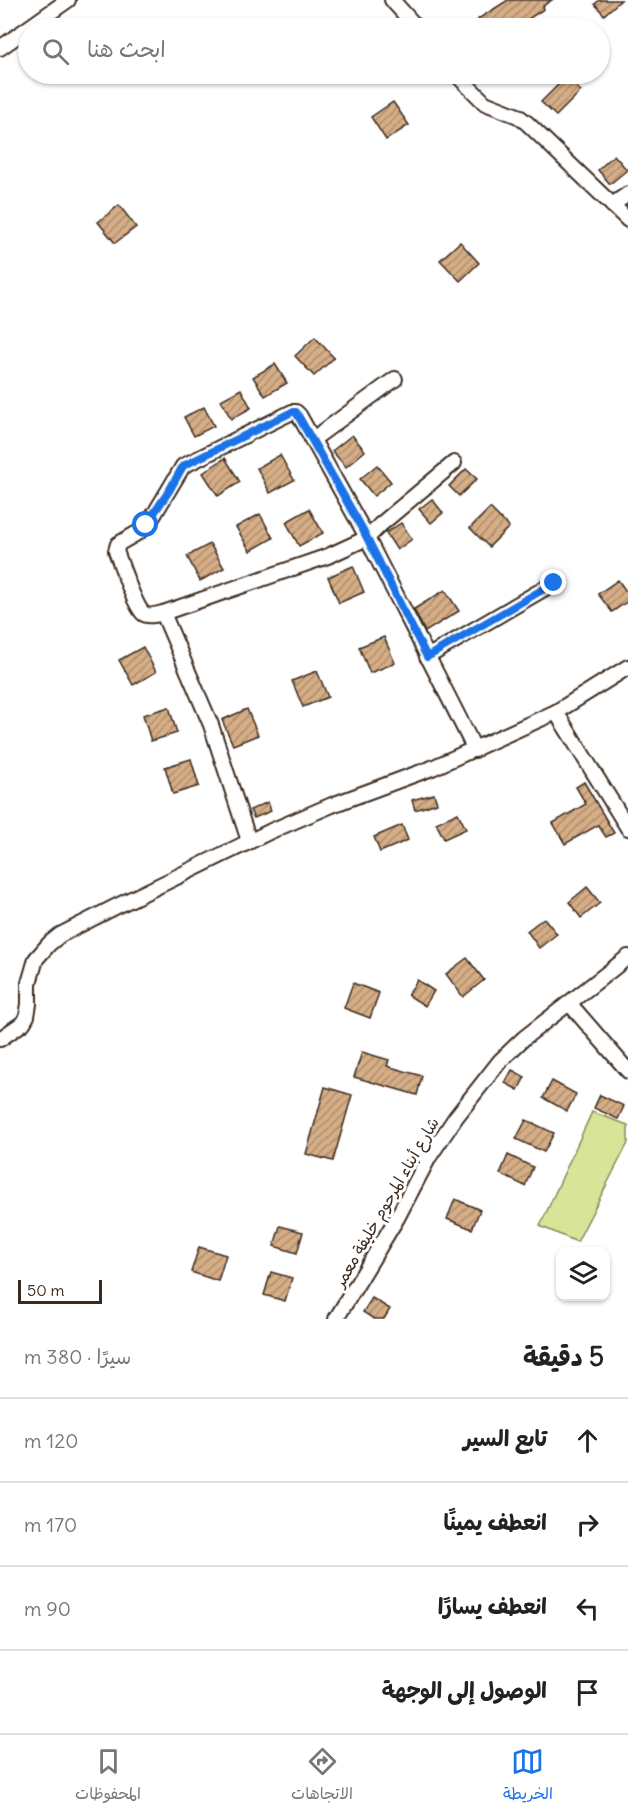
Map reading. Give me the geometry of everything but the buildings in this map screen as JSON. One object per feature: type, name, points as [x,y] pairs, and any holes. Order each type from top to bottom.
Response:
[{"type":"street","points":[[42,18],[68,0]]},
{"type":"street","points":[[399,2],[410,18]]},
{"type":"street","points":[[0,48],[18,35]]},
{"type":"street","points":[[466,84],[485,103],[518,116],[527,123],[628,220]]},
{"type":"street","points":[[612,205],[628,194]]},
{"type":"street","points":[[312,440],[395,379]]},
{"type":"street","points":[[454,464],[367,538],[328,556],[163,613],[150,615],[143,613],[116,551],[118,544],[139,531],[152,518],[181,468],[241,436],[296,412],[367,538],[475,750]]},
{"type":"street","points":[[427,657],[554,583]]},
{"type":"street","points":[[163,613],[211,725],[249,841]]},
{"type":"street","points":[[0,1039],[23,1023],[28,1010],[29,983],[36,959],[60,935],[249,841],[332,805],[475,750],[556,712],[628,667]]},
{"type":"street","points":[[556,712],[628,828]]},
{"type":"street","name":"شارع أبناء المرحوم خليفة معمر","points":[[336,1319],[397,1218],[429,1157],[456,1117],[500,1061],[524,1038],[628,957]]},
{"type":"street","points":[[569,1003],[628,1071]]},
{"type":"green space","points":[[592,1112],[628,1125],[628,1143],[577,1242],[540,1226]]},
{"type":"route","points":[[146,525],[183,466],[296,412],[363,530],[427,657],[554,583]]}]
